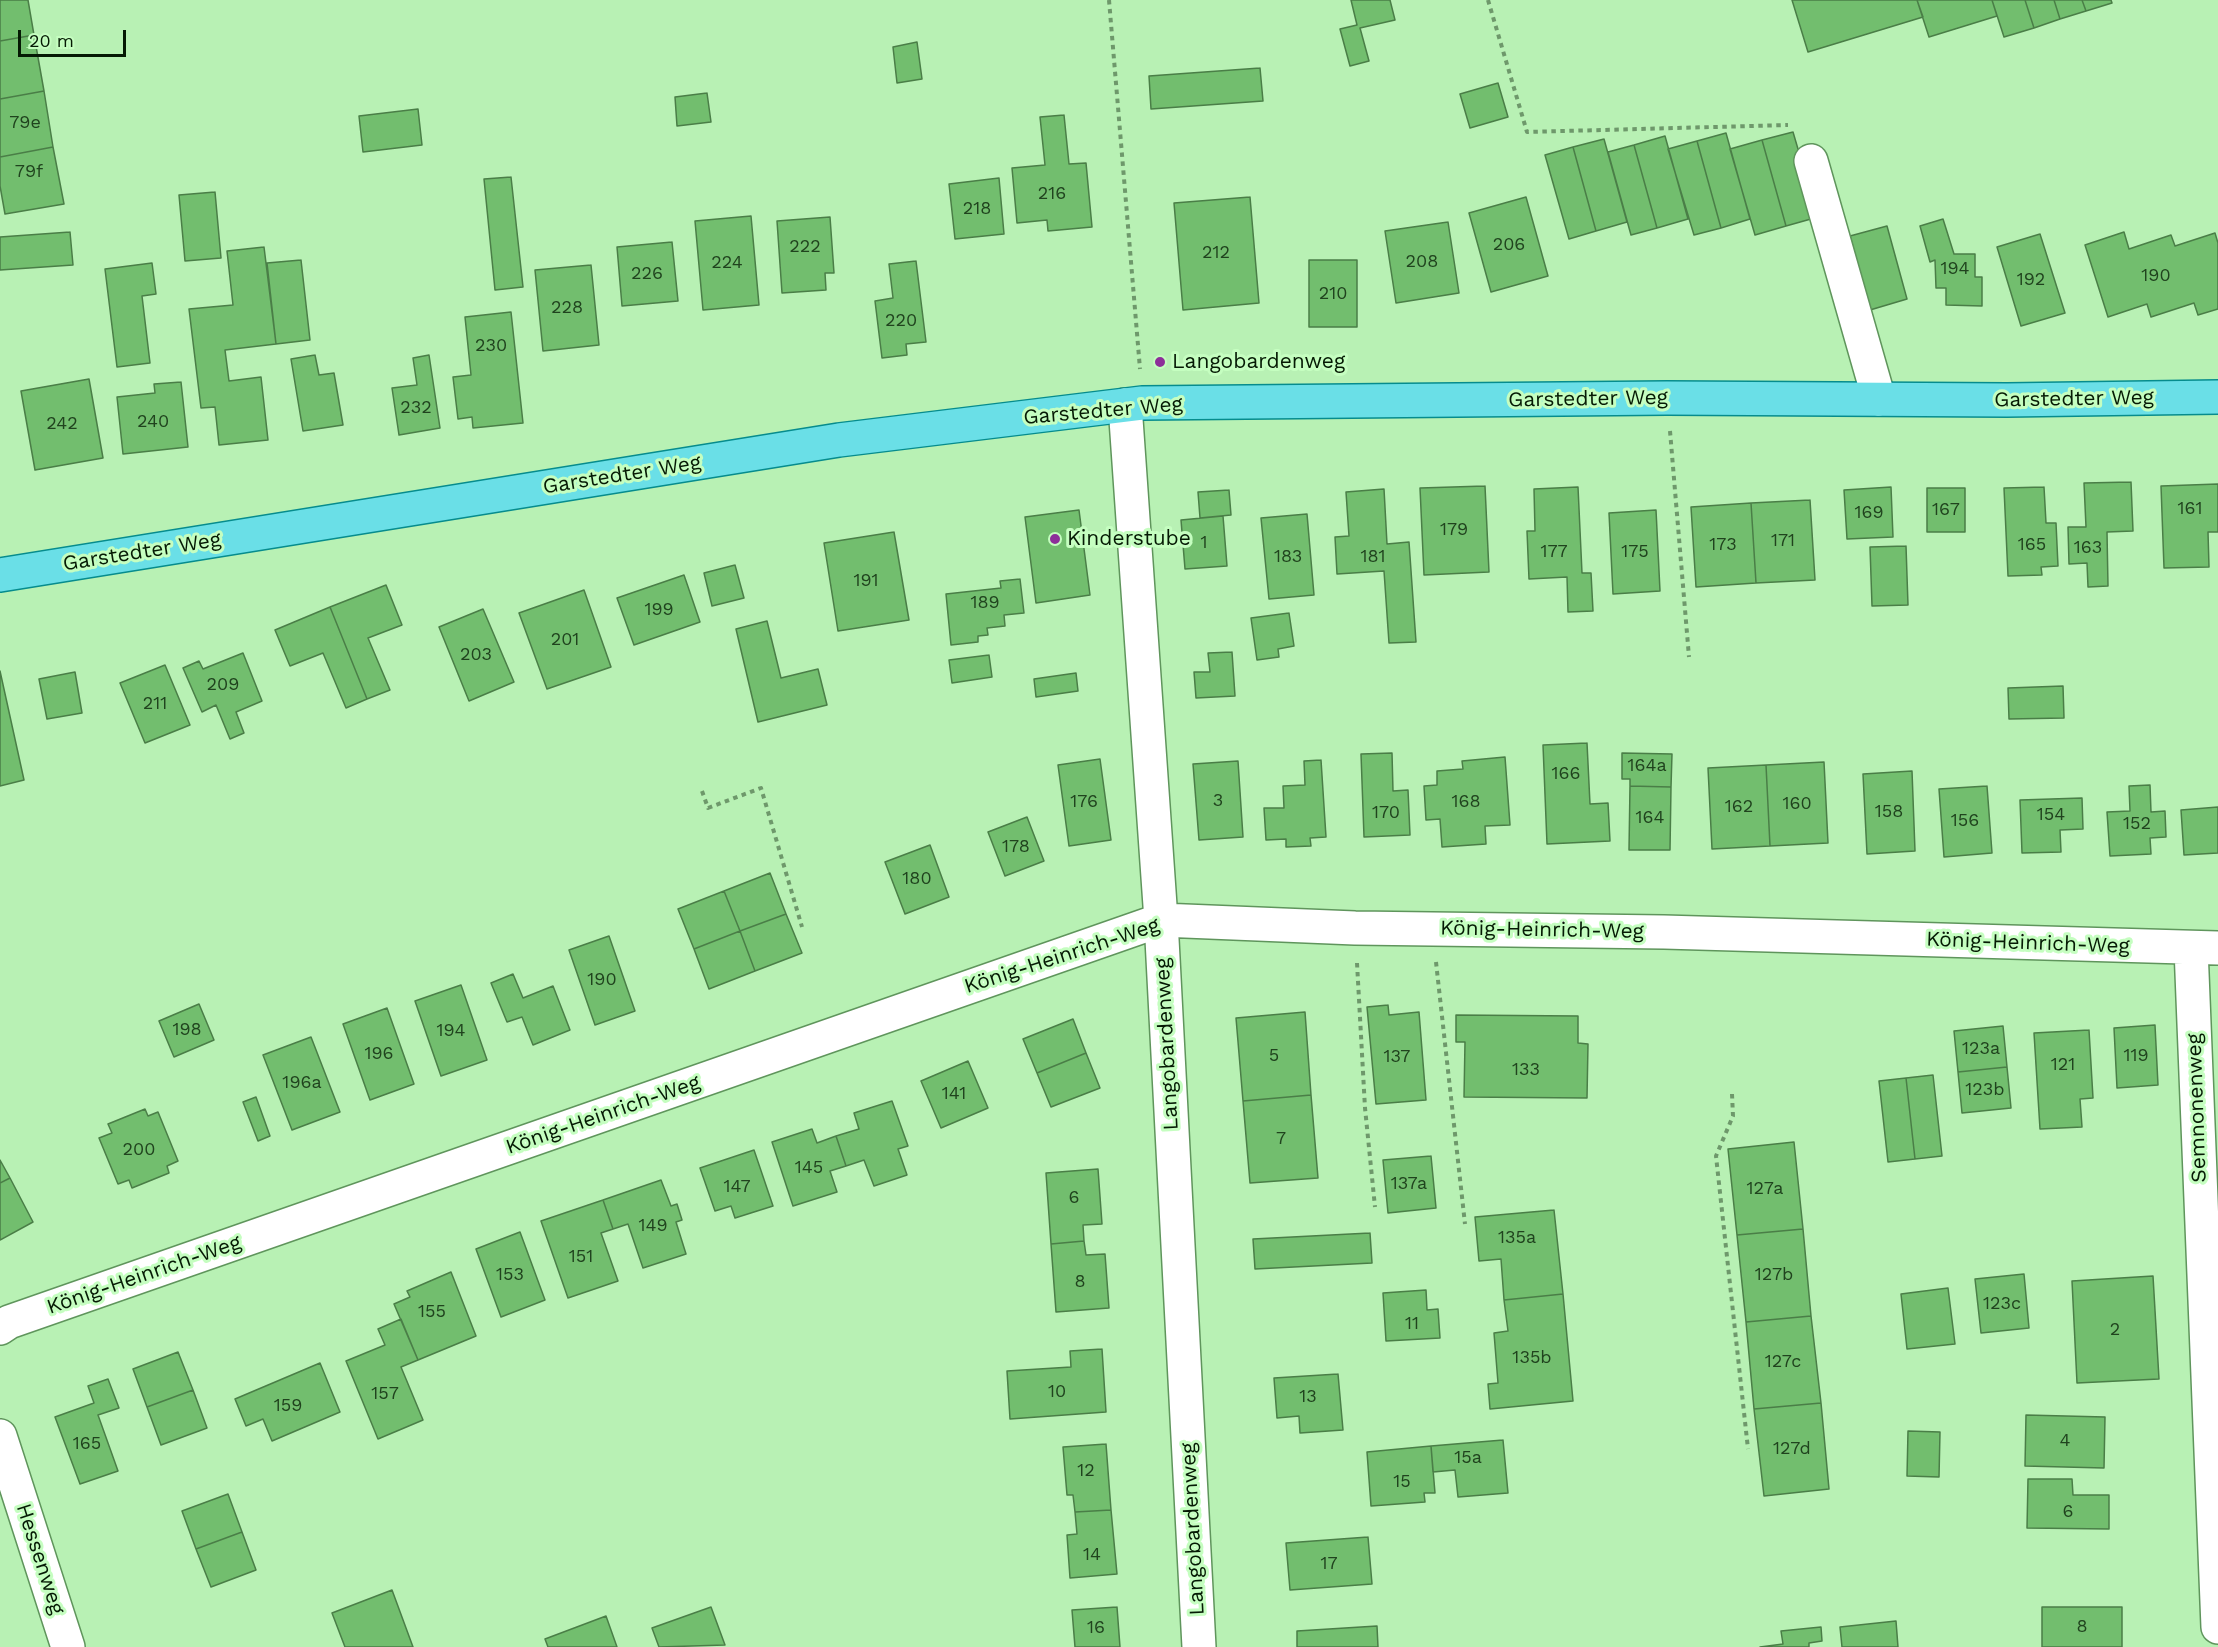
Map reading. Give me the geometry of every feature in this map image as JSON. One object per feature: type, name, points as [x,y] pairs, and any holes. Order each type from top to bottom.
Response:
[{"type":"main road","name":"Garstedter Weg","points":[[0,575],[839,440],[1133,404],[1667,398],[2218,397]]},
{"type":"street","points":[[1811,161],[1879,399]]},
{"type":"street","name":"Langobardenweg","points":[[1133,404],[1199,1647]]},
{"type":"street","name":"König-Heinrich-Weg","points":[[0,1328],[9,1322],[1161,920],[1355,928],[1664,932],[2204,948]]},
{"type":"street","name":"Semnonenweg","points":[[2204,948],[2218,1627]]},
{"type":"street","name":"Hessenweg","points":[[0,1436],[68,1647]]},
{"type":"path","points":[[1109,0],[1133,404]]},
{"type":"path","points":[[1488,0],[1527,132],[1788,125]]},
{"type":"path","points":[[1667,398],[1689,657]]},
{"type":"path","points":[[702,790],[708,808],[761,788],[802,927]]},
{"type":"path","points":[[1355,928],[1365,1108],[1375,1207]]},
{"type":"path","points":[[1432,928],[1465,1224]]},
{"type":"path","points":[[1732,1094],[1733,1116],[1716,1156],[1748,1449]]},
{"type":"building","points":[[0,0],[28,0],[34,35],[0,41]]},
{"type":"building","points":[[1351,0],[1390,0],[1395,20],[1360,28],[1369,61],[1350,66],[1340,29],[1357,25]]},
{"type":"building","points":[[1792,0],[1917,0],[1923,17],[1808,52]]},
{"type":"building","points":[[1917,0],[1992,0],[1997,16],[1929,37]]},
{"type":"building","points":[[1992,0],[2025,0],[2034,28],[2004,37]]},
{"type":"building","points":[[2025,0],[2054,0],[2060,19],[2034,28]]},
{"type":"building","points":[[2054,0],[2082,0],[2086,11],[2060,19]]},
{"type":"building","points":[[2082,0],[2111,0],[2112,3],[2086,11]]},
{"type":"building","points":[[34,35],[44,91],[0,99],[0,41]]},
{"type":"building","points":[[917,42],[922,79],[897,83],[893,47]]},
{"type":"building","points":[[1260,68],[1263,101],[1151,109],[1149,76]]},
{"type":"building","points":[[1498,83],[1508,117],[1470,128],[1460,94]]},
{"type":"building","points":[[44,91],[53,147],[0,157],[0,99]]},
{"type":"building","points":[[707,93],[711,122],[677,126],[675,97]]},
{"type":"building","points":[[418,109],[422,145],[363,152],[359,116]]},
{"type":"building","points":[[1064,115],[1069,164],[1086,163],[1092,227],[1048,231],[1047,220],[1017,223],[1012,168],[1045,165],[1040,117]]},
{"type":"building","points":[[1793,132],[1818,217],[1786,226],[1762,140]]},
{"type":"building","points":[[1726,133],[1750,219],[1721,228],[1697,141]]},
{"type":"building","points":[[1665,136],[1688,219],[1657,228],[1634,145]]},
{"type":"building","points":[[1604,139],[1627,222],[1596,231],[1573,147]]},
{"type":"building","points":[[1762,140],[1786,226],[1755,235],[1730,149]]},
{"type":"building","points":[[1697,141],[1721,228],[1694,235],[1668,149]]},
{"type":"building","points":[[1634,145],[1657,228],[1631,235],[1608,152]]},
{"type":"building","points":[[53,147],[64,204],[5,214],[0,186],[0,157]]},
{"type":"building","points":[[1573,147],[1596,231],[1569,239],[1545,155]]},
{"type":"building","points":[[511,177],[523,287],[495,290],[484,179]]},
{"type":"building","points":[[999,178],[1004,234],[955,239],[949,184]]},
{"type":"building","points":[[215,192],[221,258],[185,261],[179,195]]},
{"type":"building","points":[[1250,197],[1259,303],[1183,310],[1174,203]]},
{"type":"building","points":[[1526,197],[1548,276],[1491,292],[1469,213]]},
{"type":"building","points":[[751,216],[759,305],[703,310],[695,221]]},
{"type":"building","points":[[830,217],[834,273],[825,273],[826,290],[782,293],[777,221]]},
{"type":"building","points":[[1943,219],[1954,254],[1975,254],[1975,277],[1982,277],[1982,306],[1946,305],[1946,288],[1936,288],[1935,260],[1930,262],[1920,226]]},
{"type":"building","points":[[1448,222],[1459,293],[1396,303],[1385,231]]},
{"type":"building","points":[[1887,226],[1907,299],[1870,310],[1850,236]]},
{"type":"building","points":[[70,232],[73,265],[0,270],[0,237]]},
{"type":"building","points":[[2124,232],[2129,249],[2171,235],[2175,246],[2215,233],[2218,243],[2218,309],[2198,315],[2194,303],[2151,317],[2147,304],[2108,317],[2085,245]]},
{"type":"building","points":[[2040,234],[2065,313],[2021,326],[1997,247]]},
{"type":"building","points":[[672,242],[678,301],[622,306],[617,247]]},
{"type":"building","points":[[264,247],[276,344],[225,350],[229,381],[261,377],[268,440],[219,445],[215,407],[201,408],[189,309],[233,305],[227,251]]},
{"type":"building","points":[[301,260],[310,340],[276,344],[267,263]]},
{"type":"building","points":[[1309,260],[1357,260],[1357,327],[1309,327]]},
{"type":"building","points":[[916,261],[926,342],[906,344],[907,355],[882,358],[875,301],[893,298],[889,264]]},
{"type":"building","points":[[152,263],[156,294],[142,296],[150,363],[117,367],[105,269]]},
{"type":"building","points":[[591,265],[599,345],[543,351],[535,270]]},
{"type":"building","points":[[511,312],[523,423],[473,428],[472,417],[458,419],[453,377],[471,375],[465,317]]},
{"type":"building","points":[[315,355],[319,375],[334,373],[343,425],[303,431],[291,359]]},
{"type":"building","points":[[429,355],[440,428],[399,435],[392,388],[417,385],[413,358]]},
{"type":"building","points":[[89,379],[103,458],[35,470],[21,391]]},
{"type":"building","points":[[181,382],[188,447],[123,454],[117,397],[155,393],[154,384]]},
{"type":"building","points":[[2131,482],[2133,531],[2107,532],[2108,586],[2088,587],[2087,563],[2069,564],[2068,527],[2086,527],[2084,483]]},
{"type":"building","points":[[2218,484],[2218,532],[2208,532],[2209,567],[2164,568],[2161,486]]},
{"type":"building","points":[[1485,486],[1489,572],[1424,575],[1420,488]]},
{"type":"building","points":[[1578,487],[1582,573],[1591,573],[1593,611],[1568,612],[1567,577],[1529,579],[1527,531],[1535,531],[1534,489]]},
{"type":"building","points":[[1891,487],[1893,537],[1847,539],[1844,490]]},
{"type":"building","points":[[2044,487],[2046,523],[2056,523],[2058,566],[2041,567],[2042,575],[2008,576],[2004,488]]},
{"type":"building","points":[[1927,488],[1965,488],[1965,532],[1927,532]]},
{"type":"building","points":[[1384,489],[1387,544],[1409,542],[1416,642],[1389,643],[1384,571],[1337,574],[1335,537],[1349,536],[1346,492]]},
{"type":"building","points":[[1229,490],[1231,515],[1200,518],[1198,492]]},
{"type":"building","points":[[1810,500],[1815,580],[1756,583],[1751,503]]},
{"type":"building","points":[[1751,503],[1756,583],[1696,587],[1691,507]]},
{"type":"building","points":[[1079,510],[1090,595],[1036,603],[1025,517]]},
{"type":"building","points":[[1656,510],[1660,591],[1613,594],[1609,513]]},
{"type":"building","points":[[1307,514],[1314,595],[1269,599],[1261,518]]},
{"type":"building","points":[[1223,516],[1227,566],[1185,569],[1181,520]]},
{"type":"building","points":[[894,532],[909,620],[838,631],[824,543]]},
{"type":"building","points":[[1906,546],[1908,605],[1872,606],[1870,547]]},
{"type":"building","points":[[735,565],[744,598],[712,606],[704,573]]},
{"type":"building","points":[[684,575],[700,622],[634,645],[617,598]]},
{"type":"building","points":[[1020,579],[1024,613],[1004,615],[1005,626],[987,628],[988,635],[978,636],[978,642],[951,645],[946,594],[1001,588],[1000,581]]},
{"type":"building","points":[[386,585],[402,625],[368,638],[390,690],[367,699],[330,607]]},
{"type":"building","points":[[584,590],[611,667],[547,689],[519,613]]},
{"type":"building","points":[[330,607],[367,699],[346,708],[323,653],[290,666],[275,630]]},
{"type":"building","points":[[483,609],[514,682],[469,701],[439,627]]},
{"type":"building","points":[[1289,613],[1294,646],[1278,649],[1279,657],[1257,660],[1251,618]]},
{"type":"building","points":[[767,621],[781,678],[818,669],[827,705],[758,722],[736,629]]},
{"type":"building","points":[[1232,652],[1235,696],[1196,698],[1194,672],[1210,672],[1208,653]]},
{"type":"building","points":[[243,653],[262,701],[236,712],[244,733],[230,739],[216,705],[202,712],[183,668],[199,661],[203,669]]},
{"type":"building","points":[[989,655],[992,677],[952,683],[949,660]]},
{"type":"building","points":[[165,665],[190,725],[145,743],[120,683]]},
{"type":"building","points":[[0,671],[24,780],[0,786]]},
{"type":"building","points":[[75,672],[82,713],[47,719],[39,679]]},
{"type":"building","points":[[1076,673],[1078,691],[1036,697],[1034,679]]},
{"type":"building","points":[[2063,686],[2064,718],[2009,719],[2008,688]]},
{"type":"building","points":[[1587,743],[1590,804],[1608,803],[1610,841],[1547,844],[1543,745]]},
{"type":"building","points":[[1392,753],[1393,791],[1408,790],[1410,835],[1364,837],[1361,754]]},
{"type":"building","points":[[1622,753],[1672,754],[1671,787],[1630,786],[1630,779],[1622,779]]},
{"type":"building","points":[[1505,757],[1510,825],[1485,826],[1486,844],[1442,847],[1440,819],[1426,820],[1424,786],[1437,785],[1437,771],[1463,769],[1462,761]]},
{"type":"building","points":[[1100,759],[1111,840],[1069,846],[1058,765]]},
{"type":"building","points":[[1321,760],[1326,837],[1310,838],[1311,846],[1286,847],[1286,839],[1266,840],[1264,808],[1284,808],[1283,786],[1305,785],[1304,761]]},
{"type":"building","points":[[1238,761],[1243,837],[1199,840],[1193,764]]},
{"type":"building","points":[[1824,762],[1828,843],[1770,846],[1766,765]]},
{"type":"building","points":[[1766,765],[1770,846],[1712,849],[1708,768]]},
{"type":"building","points":[[1912,771],[1915,851],[1867,854],[1863,774]]},
{"type":"building","points":[[2150,785],[2151,812],[2165,811],[2166,837],[2150,838],[2151,854],[2110,856],[2107,812],[2130,811],[2129,786]]},
{"type":"building","points":[[1630,786],[1671,787],[1670,850],[1629,850]]},
{"type":"building","points":[[1987,786],[1992,853],[1944,857],[1939,789]]},
{"type":"building","points":[[2082,798],[2083,829],[2060,830],[2061,852],[2022,853],[2020,800]]},
{"type":"building","points":[[2218,807],[2218,853],[2184,855],[2181,810]]},
{"type":"building","points":[[1027,817],[1044,861],[1005,876],[988,832]]},
{"type":"building","points":[[930,845],[949,897],[905,914],[885,862]]},
{"type":"building","points":[[770,873],[786,914],[740,931],[724,891]]},
{"type":"building","points":[[724,891],[740,931],[694,949],[678,909]]},
{"type":"building","points":[[786,914],[802,953],[755,971],[740,931]]},
{"type":"building","points":[[740,931],[755,971],[709,989],[694,949]]},
{"type":"building","points":[[609,936],[635,1011],[595,1025],[569,950]]},
{"type":"building","points":[[513,974],[523,998],[553,986],[570,1030],[533,1045],[522,1017],[507,1022],[491,983]]},
{"type":"building","points":[[461,985],[487,1060],[441,1076],[415,1001]]},
{"type":"building","points":[[199,1004],[214,1040],[174,1057],[159,1021]]},
{"type":"building","points":[[1388,1005],[1389,1015],[1419,1012],[1426,1100],[1376,1104],[1367,1007]]},
{"type":"building","points":[[387,1008],[414,1084],[370,1100],[343,1024]]},
{"type":"building","points":[[1305,1012],[1311,1095],[1243,1101],[1236,1018]]},
{"type":"building","points":[[1456,1015],[1578,1016],[1578,1043],[1588,1044],[1587,1098],[1464,1097],[1465,1042],[1456,1042]]},
{"type":"building","points":[[1073,1019],[1086,1053],[1037,1073],[1023,1039]]},
{"type":"building","points":[[2155,1025],[2158,1085],[2117,1088],[2114,1028]]},
{"type":"building","points":[[2003,1026],[2007,1067],[1958,1072],[1954,1031]]},
{"type":"building","points":[[2089,1030],[2093,1098],[2080,1099],[2082,1127],[2040,1129],[2034,1033]]},
{"type":"building","points":[[311,1037],[340,1112],[292,1130],[263,1055]]},
{"type":"building","points":[[1086,1053],[1100,1088],[1051,1107],[1037,1073]]},
{"type":"building","points":[[968,1061],[988,1108],[941,1128],[921,1081]]},
{"type":"building","points":[[2007,1067],[2011,1108],[1962,1113],[1958,1072]]},
{"type":"building","points":[[1933,1075],[1942,1156],[1915,1159],[1906,1078]]},
{"type":"building","points":[[1906,1078],[1915,1159],[1888,1162],[1879,1081]]},
{"type":"building","points":[[1311,1095],[1318,1178],[1250,1183],[1243,1101]]},
{"type":"building","points":[[256,1097],[270,1136],[258,1141],[243,1102]]},
{"type":"building","points":[[892,1101],[908,1146],[898,1149],[907,1175],[874,1186],[864,1160],[846,1166],[836,1136],[859,1129],[854,1113]]},
{"type":"building","points":[[145,1109],[148,1116],[158,1112],[178,1161],[167,1166],[169,1173],[132,1188],[129,1180],[118,1184],[99,1138],[112,1133],[108,1124]]},
{"type":"building","points":[[812,1129],[817,1143],[836,1136],[846,1166],[830,1171],[837,1192],[793,1206],[772,1142]]},
{"type":"building","points":[[1794,1142],[1803,1229],[1737,1235],[1728,1149]]},
{"type":"building","points":[[754,1150],[773,1206],[735,1218],[731,1206],[715,1211],[700,1168]]},
{"type":"building","points":[[1431,1156],[1436,1208],[1388,1213],[1383,1160]]},
{"type":"building","points":[[0,1160],[10,1178],[0,1183]]},
{"type":"building","points":[[1098,1169],[1102,1224],[1083,1225],[1084,1241],[1051,1244],[1046,1173]]},
{"type":"building","points":[[10,1178],[33,1222],[0,1240],[0,1183]]},
{"type":"building","points":[[661,1180],[671,1206],[677,1204],[682,1220],[676,1222],[686,1254],[643,1268],[628,1224],[613,1229],[603,1200]]},
{"type":"building","points":[[603,1200],[613,1229],[601,1233],[618,1281],[568,1298],[541,1221]]},
{"type":"building","points":[[1554,1210],[1563,1294],[1504,1300],[1501,1259],[1479,1261],[1475,1217]]},
{"type":"building","points":[[1803,1229],[1811,1316],[1746,1322],[1737,1235]]},
{"type":"building","points":[[520,1232],[545,1300],[501,1317],[476,1249]]},
{"type":"building","points":[[1370,1233],[1372,1263],[1255,1269],[1253,1239]]},
{"type":"building","points":[[1084,1241],[1086,1255],[1105,1254],[1109,1308],[1056,1312],[1051,1244]]},
{"type":"building","points":[[451,1272],[476,1336],[418,1360],[394,1304],[410,1297],[407,1291]]},
{"type":"building","points":[[2024,1274],[2029,1328],[1981,1333],[1975,1279]]},
{"type":"building","points":[[2153,1276],[2159,1379],[2077,1383],[2072,1281]]},
{"type":"building","points":[[1948,1288],[1955,1344],[1907,1349],[1901,1294]]},
{"type":"building","points":[[1426,1290],[1427,1310],[1438,1309],[1440,1338],[1386,1341],[1383,1293]]},
{"type":"building","points":[[1563,1294],[1573,1401],[1490,1409],[1488,1384],[1498,1383],[1494,1333],[1508,1331],[1504,1300]]},
{"type":"building","points":[[1811,1316],[1821,1403],[1754,1409],[1746,1322]]},
{"type":"building","points":[[401,1319],[418,1360],[401,1367],[423,1420],[378,1439],[346,1361],[385,1345],[378,1329]]},
{"type":"building","points":[[1102,1349],[1106,1412],[1010,1419],[1007,1371],[1071,1367],[1070,1351]]},
{"type":"building","points":[[178,1352],[193,1390],[147,1407],[133,1369]]},
{"type":"building","points":[[320,1363],[340,1412],[272,1441],[263,1419],[246,1426],[235,1399]]},
{"type":"building","points":[[1338,1374],[1343,1430],[1300,1433],[1299,1416],[1277,1418],[1274,1378]]},
{"type":"building","points":[[108,1379],[119,1408],[98,1415],[118,1471],[80,1484],[55,1417],[94,1403],[88,1386]]},
{"type":"building","points":[[193,1390],[207,1428],[161,1445],[147,1407]]},
{"type":"building","points":[[1821,1403],[1829,1489],[1764,1496],[1754,1409]]},
{"type":"building","points":[[2026,1415],[2105,1417],[2104,1468],[2025,1466]]},
{"type":"building","points":[[1908,1431],[1940,1432],[1939,1477],[1907,1476]]},
{"type":"building","points":[[1503,1440],[1508,1493],[1458,1497],[1455,1470],[1433,1472],[1431,1446]]},
{"type":"building","points":[[1106,1444],[1111,1510],[1075,1512],[1073,1495],[1067,1495],[1063,1447]]},
{"type":"building","points":[[1431,1446],[1435,1493],[1424,1493],[1425,1502],[1371,1506],[1367,1452]]},
{"type":"building","points":[[2028,1479],[2072,1479],[2073,1495],[2109,1495],[2109,1529],[2027,1528]]},
{"type":"building","points":[[228,1494],[242,1532],[196,1549],[182,1511]]},
{"type":"building","points":[[1111,1510],[1117,1574],[1070,1578],[1067,1535],[1077,1534],[1075,1512]]},
{"type":"building","points":[[242,1532],[256,1570],[211,1587],[196,1549]]},
{"type":"building","points":[[1368,1537],[1372,1584],[1290,1590],[1286,1543]]},
{"type":"building","points":[[392,1590],[413,1647],[345,1647],[332,1613]]},
{"type":"building","points":[[711,1607],[725,1645],[659,1647],[652,1628]]},
{"type":"building","points":[[1117,1607],[1120,1647],[1075,1647],[1072,1610]]},
{"type":"building","points":[[2042,1607],[2122,1607],[2122,1647],[2042,1647]]},
{"type":"building","points":[[606,1616],[617,1647],[548,1647],[545,1639]]},
{"type":"building","points":[[1896,1621],[1898,1647],[1842,1647],[1840,1627]]},
{"type":"building","points":[[1377,1626],[1378,1647],[1297,1647],[1297,1631]]},
{"type":"building","points":[[1821,1627],[1822,1641],[1809,1643],[1809,1647],[1760,1647],[1783,1644],[1781,1631]]},
{"type":"place","name":"Langobardenweg","points":[[1160,362]]},
{"type":"place","name":"Kinderstube","points":[[1055,539]]}]
